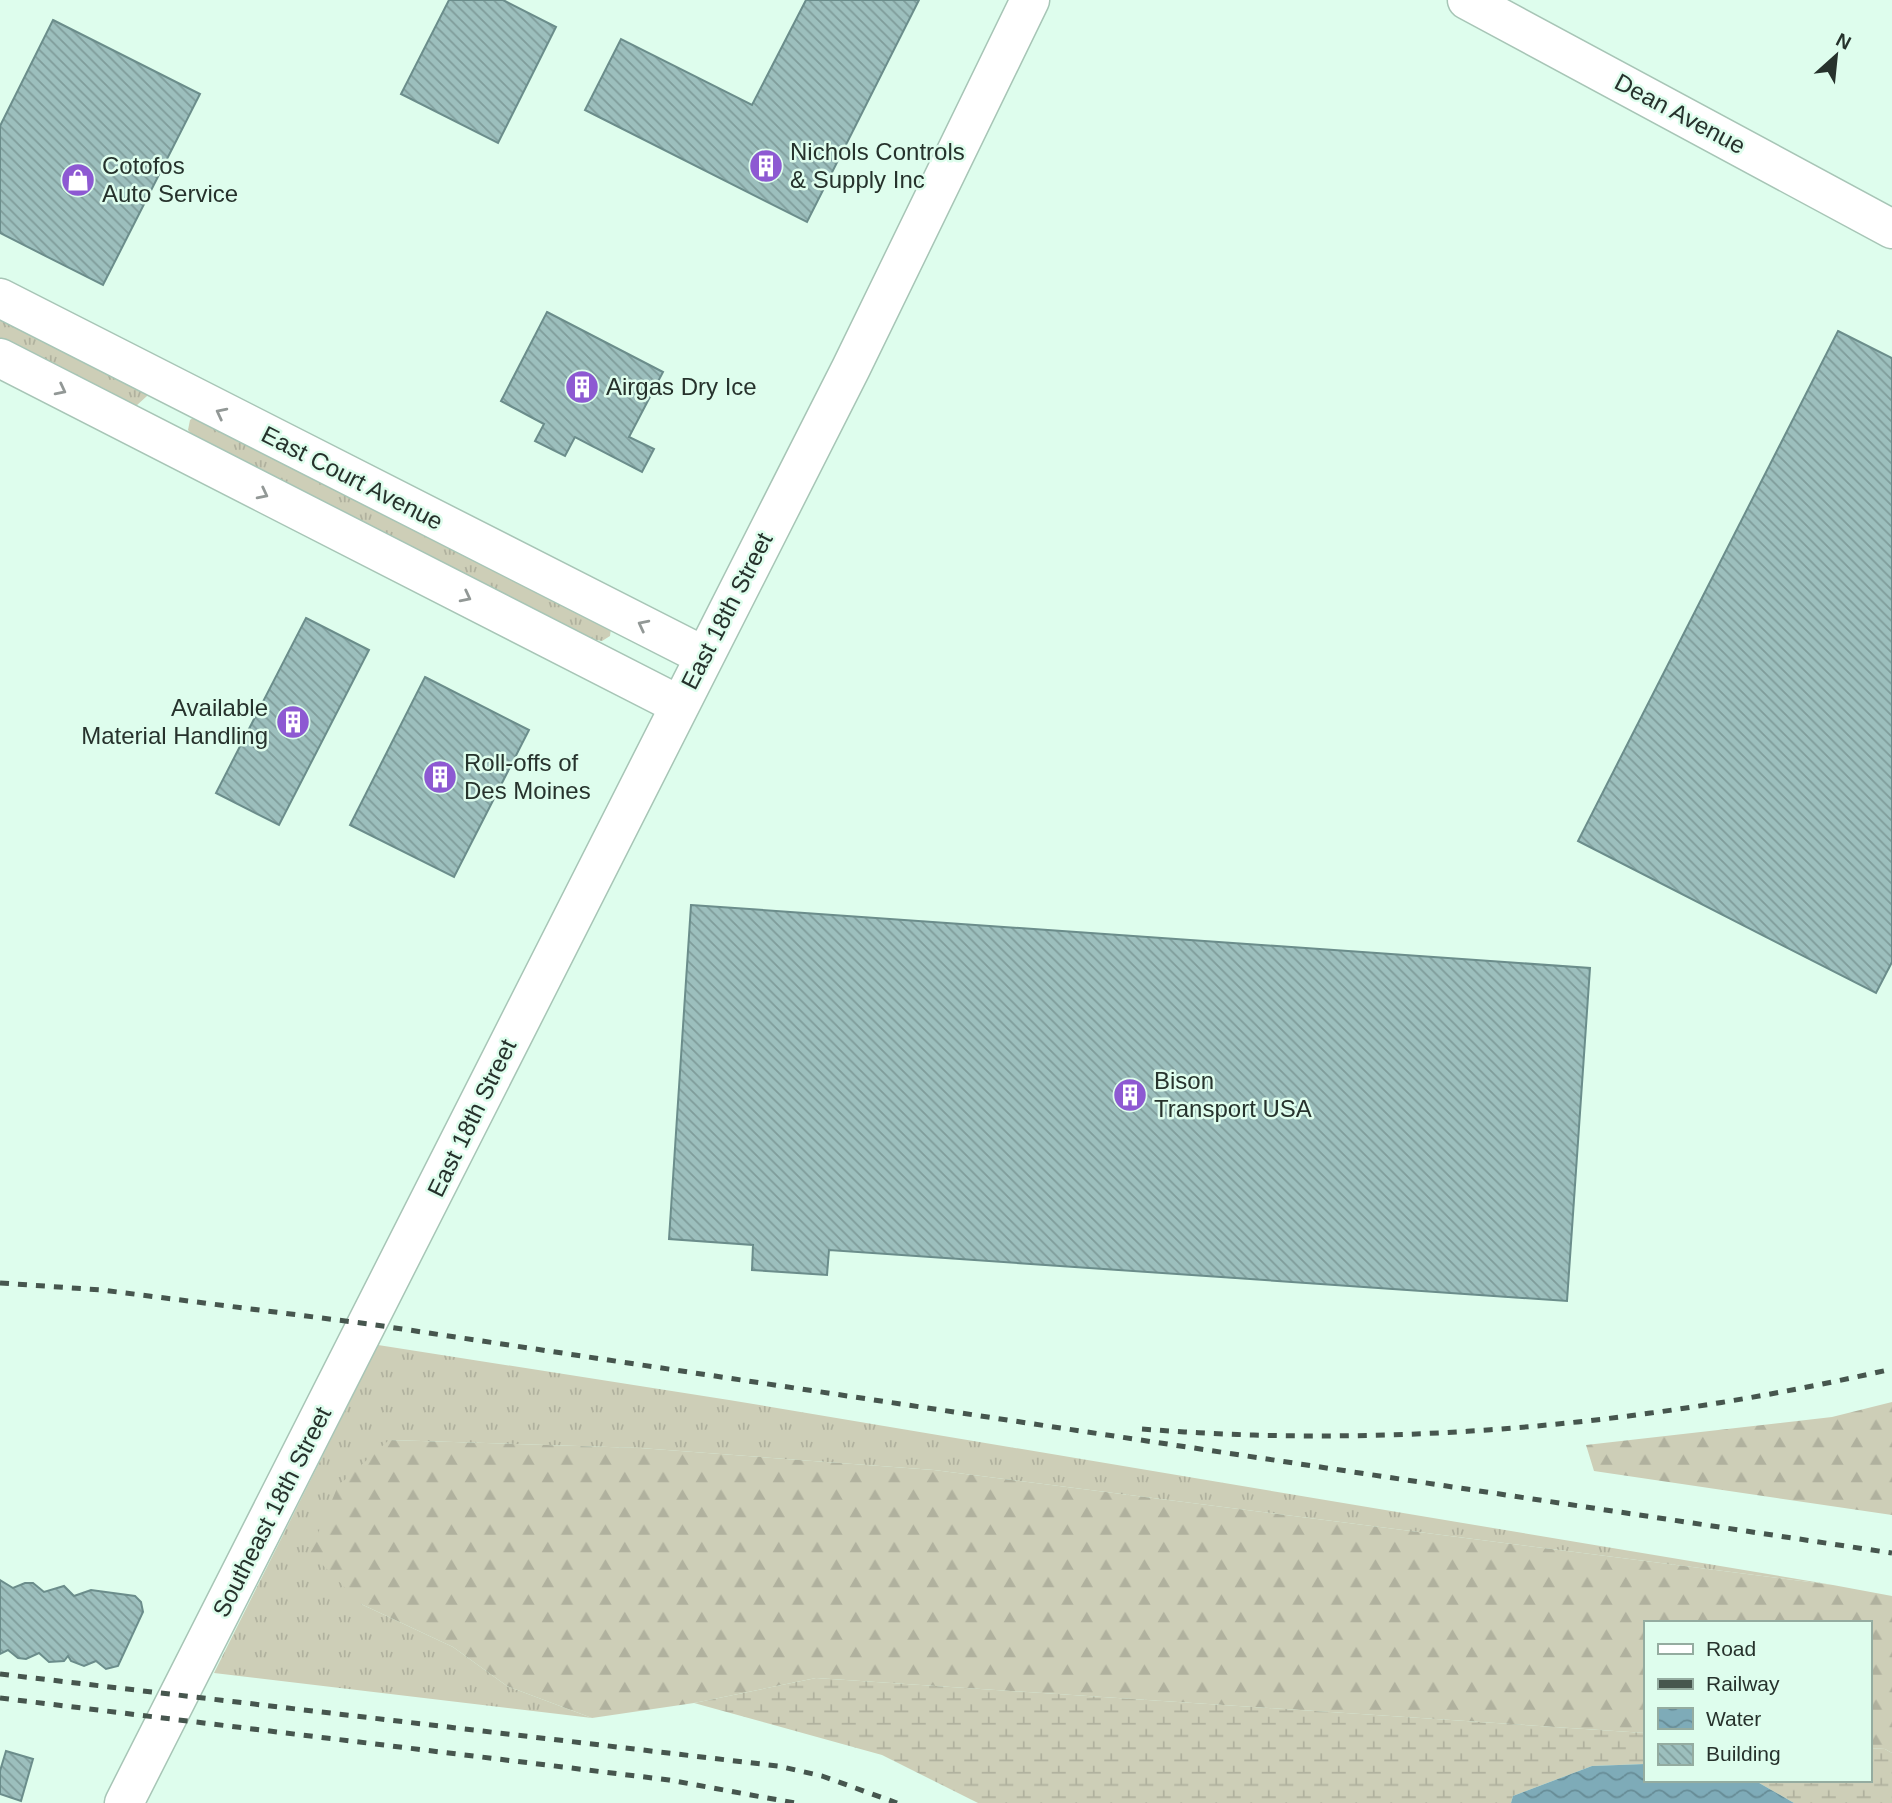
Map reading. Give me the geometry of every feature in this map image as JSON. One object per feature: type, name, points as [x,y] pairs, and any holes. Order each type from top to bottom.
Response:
[{"type":"street","name":"East 18th Street","points":[[421,1221],[851,368],[1030,0]]},
{"type":"street","name":"Dean Avenue","points":[[1467,0],[1892,229]]},
{"type":"street","name":"East Court Avenue","points":[[0,298],[184,394],[704,656]]},
{"type":"street","points":[[0,358],[679,705]]},
{"type":"street","points":[[160,442],[184,394]]},
{"type":"street","name":"Southeast 18th Street","points":[[124,1803],[421,1221]]},
{"type":"green space","points":[[0,311],[146,390],[147,396],[136,406],[129,404],[0,338]]},
{"type":"green space","points":[[197,415],[611,628],[610,636],[602,641],[592,639],[194,437],[188,430],[190,420]]},
{"type":"green space","points":[[378,1345],[729,1400],[1833,1585],[934,1470],[640,1448],[389,1440],[361,1604],[453,1647],[507,1686],[592,1718],[214,1673]]},
{"type":"green space","points":[[1892,1402],[1892,1515],[1594,1471],[1586,1445],[1832,1417]]},
{"type":"green space","points":[[389,1440],[640,1448],[934,1470],[1833,1585],[1892,1596],[1892,1753],[1885,1749],[1871,1748],[1871,1621],[1644,1621],[1644,1733],[816,1678],[694,1703],[592,1718],[507,1686],[453,1647],[361,1604],[310,1552],[338,1486]]},
{"type":"green space","points":[[816,1678],[1644,1733],[1644,1764],[1592,1766],[1513,1796],[1511,1803],[978,1803],[882,1755],[694,1703]]},
{"type":"green space","points":[[1871,1748],[1885,1749],[1892,1753],[1892,1803],[1794,1803],[1757,1782],[1871,1782]]},
{"type":"water","points":[[1644,1764],[1644,1782],[1757,1782],[1794,1803],[1511,1803],[1513,1796],[1592,1766]]},
{"type":"building","points":[[449,0],[503,0],[556,27],[498,143],[401,94]]},
{"type":"building","name":"Nichols Controls & Supply Inc","points":[[806,0],[919,0],[807,222],[585,110],[621,39],[752,105]]},
{"type":"building","name":"Cotofos Auto Service","points":[[53,20],[200,94],[103,285],[0,233],[0,126]]},
{"type":"building","name":"Airgas Dry Ice","points":[[547,312],[663,372],[629,437],[654,449],[642,472],[575,437],[565,456],[535,441],[544,424],[501,401]]},
{"type":"building","points":[[1838,331],[1892,358],[1892,962],[1876,993],[1578,841]]},
{"type":"building","name":"Available Material Handling","points":[[306,618],[369,650],[279,825],[216,793]]},
{"type":"building","name":"Roll-offs of Des Moines","points":[[425,677],[529,730],[454,877],[350,825]]},
{"type":"building","name":"Bison Transport USA","points":[[691,905],[1590,968],[1567,1301],[829,1250],[827,1275],[752,1270],[753,1245],[669,1239]]},
{"type":"building","points":[[0,1580],[13,1588],[33,1583],[44,1592],[64,1586],[74,1596],[91,1590],[135,1596],[141,1602],[143,1612],[118,1666],[106,1669],[96,1661],[84,1666],[71,1661],[68,1656],[64,1661],[49,1662],[39,1653],[26,1659],[18,1658],[8,1650],[0,1654]]},
{"type":"building","points":[[6,1751],[33,1759],[21,1801],[0,1794],[0,1771]]},
{"type":"railway","points":[[0,1283],[102,1290],[369,1324],[1892,1553]]},
{"type":"railway","points":[[1142,1429],[1331,1436],[1519,1428],[1707,1405],[1892,1369]]},
{"type":"railway","points":[[0,1674],[778,1766],[822,1776],[897,1803]]},
{"type":"railway","points":[[0,1698],[669,1780],[795,1803]]},
{"type":"place","name":"Nichols Controls & Supply Inc","points":[[766,166]]},
{"type":"place","name":"Cotofos Auto Service","points":[[78,180]]},
{"type":"place","name":"Airgas Dry Ice","points":[[582,387]]},
{"type":"place","name":"Available Material Handling","points":[[293,722]]},
{"type":"place","name":"Roll-offs of Des Moines","points":[[440,777]]},
{"type":"place","name":"Bison Transport USA","points":[[1130,1095]]}]
